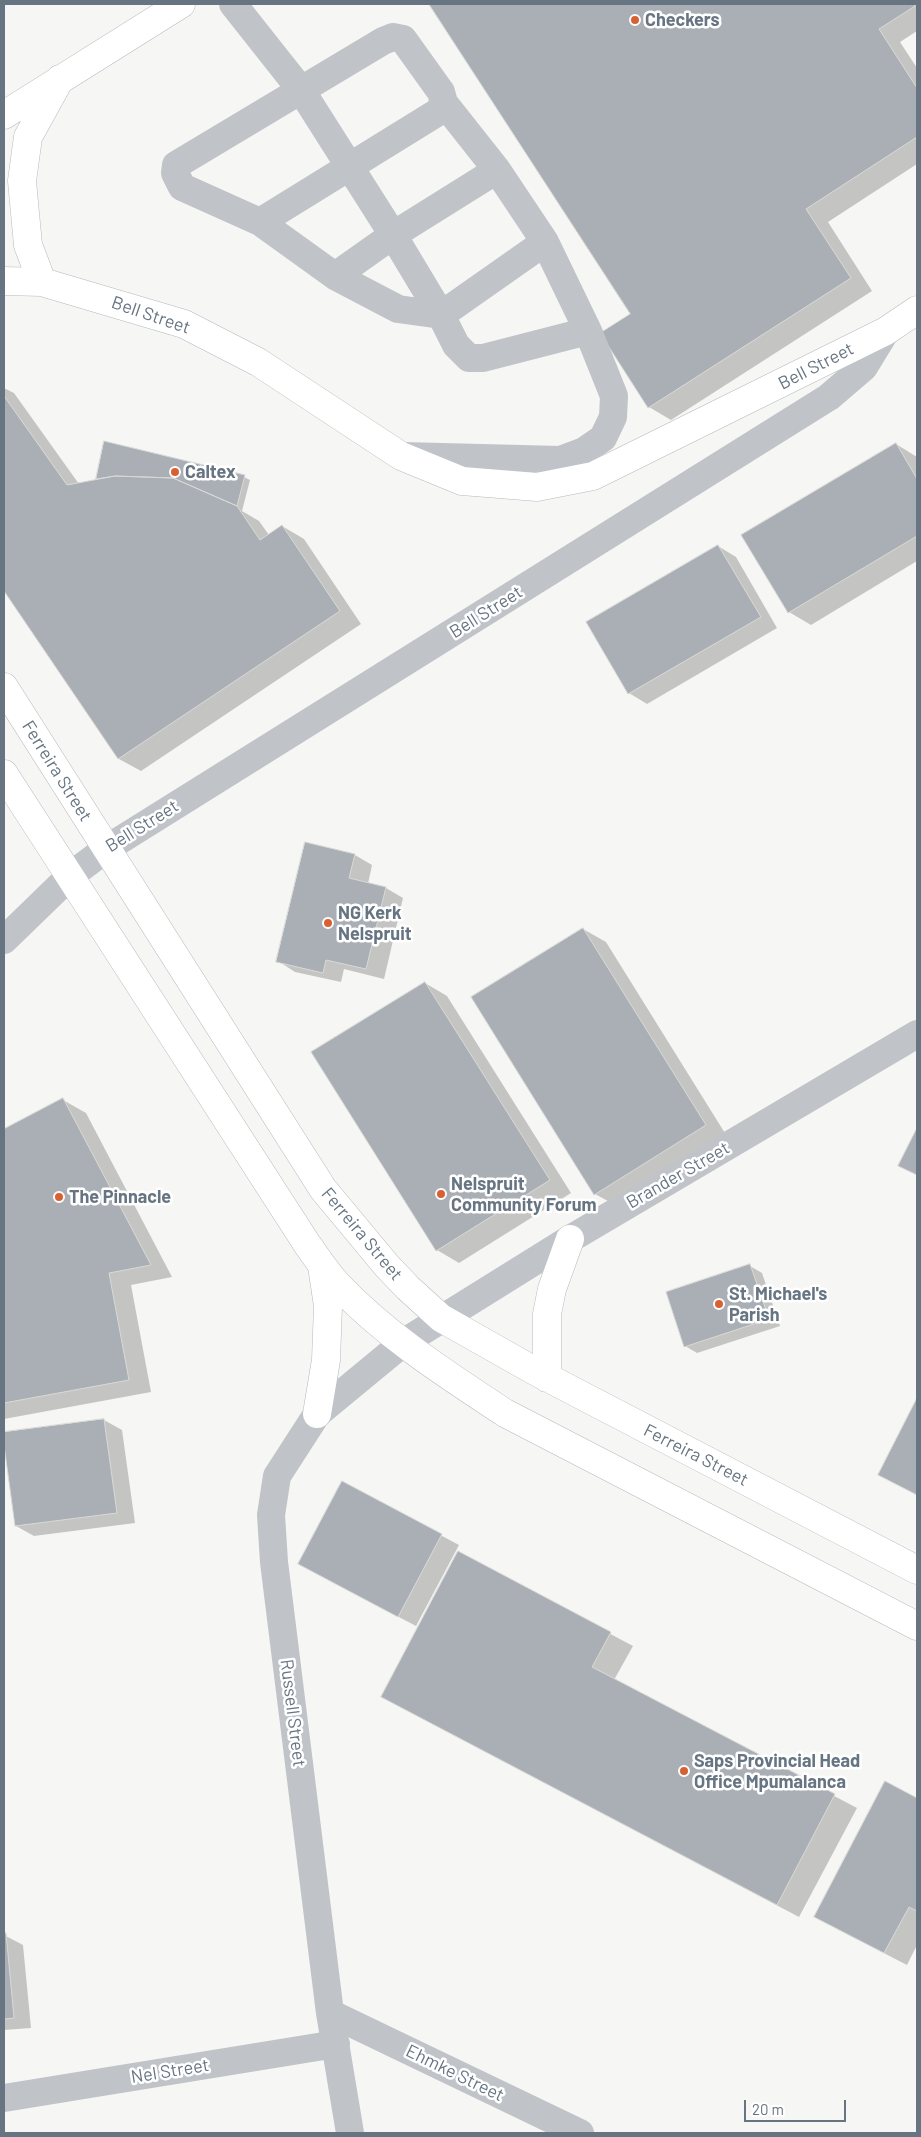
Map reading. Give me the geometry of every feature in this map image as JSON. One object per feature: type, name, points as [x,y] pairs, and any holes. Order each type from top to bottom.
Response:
[{"type":"main road","points":[[4,115],[181,4]]},
{"type":"main road","points":[[42,282],[28,245],[22,181],[28,137],[60,79]]},
{"type":"main road","name":"Bell Street","points":[[4,281],[42,282],[184,324],[258,362],[401,456],[462,481],[537,487],[593,476],[886,331],[917,310]]},
{"type":"main road","name":"Ferreira Street","points":[[4,687],[323,1188],[387,1266],[441,1318],[547,1378],[917,1570]]},
{"type":"main road","points":[[4,774],[322,1266],[336,1284],[378,1323],[403,1343],[455,1381],[505,1413],[917,1626]]},
{"type":"main road","points":[[547,1378],[547,1314],[552,1289],[570,1239]]},
{"type":"main road","points":[[316,1414],[326,1360],[328,1306],[322,1266]]},
{"type":"street","points":[[233,4],[301,90],[393,235],[441,315],[456,345],[469,358],[483,358],[588,331]]},
{"type":"street","points":[[401,456],[560,460],[584,451],[603,438],[613,417],[614,396],[588,331],[545,242],[497,170],[444,103],[440,92],[403,39],[393,37],[383,41],[176,165],[176,173],[182,188],[260,222],[335,276],[398,309],[441,315],[545,242]]},
{"type":"street","points":[[260,222],[438,112],[444,103]]},
{"type":"street","points":[[335,276],[393,235],[497,170]]},
{"type":"street","name":"Bell Street","points":[[4,940],[70,876],[106,849],[829,397],[864,367],[886,331]]},
{"type":"street","name":"Brander Street","points":[[403,1343],[570,1239],[917,1034]]},
{"type":"street","name":"Russell Street","points":[[350,2133],[330,2013],[275,1572],[272,1514],[277,1476],[316,1414],[354,1386],[403,1343]]},
{"type":"street","name":"Ehmke Street","points":[[330,2013],[580,2133]]},
{"type":"street","name":"Nel Street","points":[[4,2098],[336,2044]]},
{"type":"building","points":[[429,4],[914,4],[915,6],[879,29],[917,88],[917,137],[806,209],[851,278],[648,408],[600,333],[630,314]]},
{"type":"building","points":[[4,396],[67,485],[115,476],[173,478],[237,506],[260,540],[282,525],[340,611],[118,759],[4,591]]},
{"type":"building","points":[[104,441],[245,475],[237,506],[173,478],[115,476],[96,479]]},
{"type":"building","points":[[896,443],[917,479],[917,536],[788,613],[741,535]]},
{"type":"building","points":[[718,545],[761,617],[628,694],[586,622]]},
{"type":"building","points":[[305,842],[355,854],[349,878],[386,887],[366,969],[326,960],[323,973],[276,962]]},
{"type":"building","points":[[583,928],[706,1125],[594,1195],[471,997]]},
{"type":"building","points":[[425,982],[550,1180],[436,1251],[311,1052]]},
{"type":"building","name":"The Pinnacle","points":[[63,1098],[151,1265],[109,1273],[129,1380],[4,1403],[4,1129]]},
{"type":"building","points":[[917,1128],[917,1175],[898,1166]]},
{"type":"building","points":[[750,1264],[769,1319],[684,1347],[666,1292]]},
{"type":"building","points":[[917,1398],[917,1495],[878,1475]]},
{"type":"building","points":[[104,1419],[117,1513],[15,1526],[4,1445],[4,1432]]},
{"type":"building","points":[[342,1481],[442,1534],[398,1617],[298,1564]]},
{"type":"building","points":[[458,1551],[611,1632],[592,1667],[835,1794],[777,1905],[381,1697]]},
{"type":"building","points":[[885,1781],[917,1798],[917,1911],[909,1907],[884,1953],[814,1917]]},
{"type":"building","points":[[6,1933],[14,2018],[4,2019],[4,1934]]},
{"type":"place","name":"Checkers","points":[[635,20]]},
{"type":"place","name":"Caltex","points":[[175,472]]},
{"type":"place","name":"NG Kerk Nelspruit","points":[[328,923]]},
{"type":"place","name":"Nelspruit Community Forum","points":[[441,1194]]},
{"type":"place","name":"The Pinnacle","points":[[59,1197]]},
{"type":"place","name":"St. Michael's Parish","points":[[719,1304]]},
{"type":"place","name":"Saps Provincial Head Office Mpumalanca","points":[[684,1771]]}]
